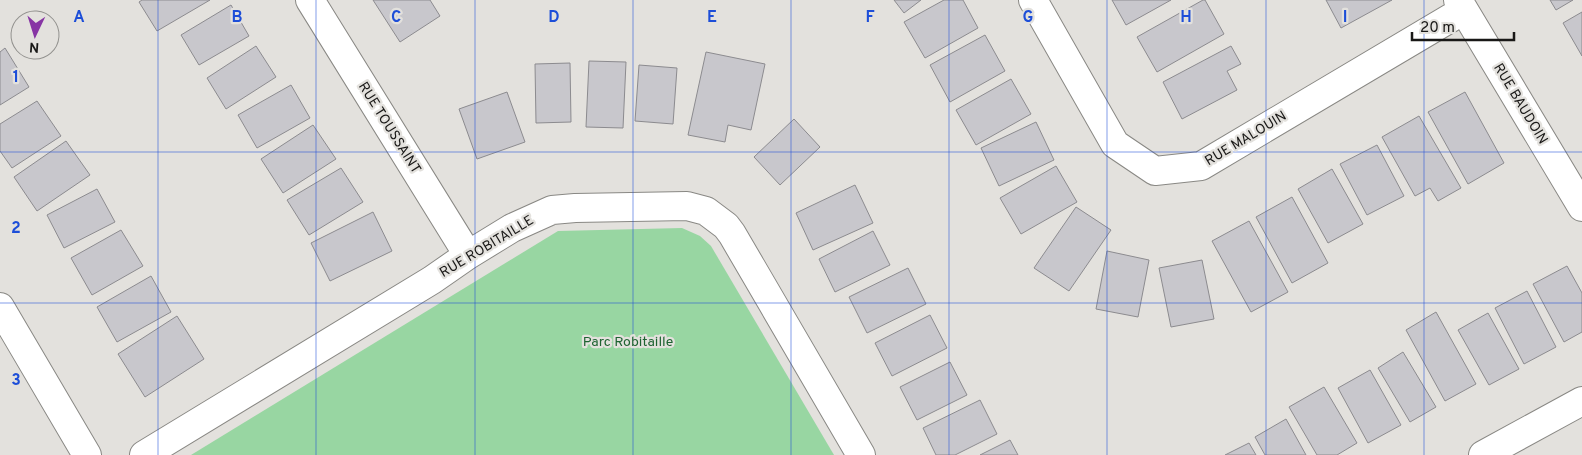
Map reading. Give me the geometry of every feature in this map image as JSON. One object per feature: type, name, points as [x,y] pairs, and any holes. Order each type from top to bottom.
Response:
[{"type":"street","name":"RUE TOUSSAINT","points":[[310,0],[468,255]]},
{"type":"street","name":"RUE MALOUIN","points":[[1033,0],[1114,144],[1156,171],[1201,166],[1461,5]]},
{"type":"street","name":"RUE BAUDOIN","points":[[1461,5],[1582,207]]},
{"type":"street","name":"RUE ROBITAILLE","points":[[144,455],[432,280],[512,228],[552,210],[687,206],[706,211],[726,226],[738,243],[861,455]]},
{"type":"street","points":[[0,307],[87,455]]},
{"type":"street","points":[[1483,455],[1582,401]]},
{"type":"green space","name":"Parc Robitaille","points":[[682,228],[700,236],[711,246],[834,455],[191,455],[558,231]]},
{"type":"building","points":[[142,0],[210,0],[157,31],[139,2]]},
{"type":"building","points":[[373,0],[430,0],[440,16],[400,42]]},
{"type":"building","points":[[894,0],[921,0],[904,13]]},
{"type":"building","points":[[944,0],[963,0],[978,28],[925,58],[904,22]]},
{"type":"building","points":[[1112,0],[1171,0],[1126,25]]},
{"type":"building","points":[[1205,0],[1224,34],[1157,72],[1137,37]]},
{"type":"building","points":[[1326,0],[1392,0],[1341,28]]},
{"type":"building","points":[[1550,0],[1573,0],[1556,10]]},
{"type":"building","points":[[231,5],[249,36],[199,65],[181,35]]},
{"type":"building","points":[[1582,12],[1582,56],[1563,23]]},
{"type":"building","points":[[985,35],[1005,71],[950,102],[930,65]]},
{"type":"building","points":[[256,46],[276,77],[226,109],[207,78]]},
{"type":"building","points":[[1231,46],[1241,64],[1227,71],[1237,90],[1182,119],[1163,82]]},
{"type":"building","points":[[5,48],[10,60],[12,60],[29,87],[0,105],[0,52]]},
{"type":"building","points":[[706,52],[765,64],[751,130],[728,125],[725,142],[688,135]]},
{"type":"building","points":[[589,61],[626,62],[623,128],[586,127]]},
{"type":"building","points":[[570,63],[571,122],[536,123],[535,64]]},
{"type":"building","points":[[639,65],[677,68],[673,124],[635,121]]},
{"type":"building","points":[[1011,79],[1031,114],[976,145],[956,110]]},
{"type":"building","points":[[291,85],[310,118],[257,148],[238,115]]},
{"type":"building","points":[[507,92],[525,142],[477,159],[459,109]]},
{"type":"building","points":[[1465,92],[1504,163],[1468,184],[1428,112]]},
{"type":"building","points":[[37,101],[61,136],[12,168],[0,151],[0,124]]},
{"type":"building","points":[[1419,116],[1461,188],[1438,201],[1430,188],[1415,196],[1382,137]]},
{"type":"building","points":[[794,119],[820,147],[780,185],[754,157]]},
{"type":"building","points":[[1036,122],[1054,160],[999,186],[981,148]]},
{"type":"building","points":[[313,125],[336,159],[283,193],[261,159]]},
{"type":"building","points":[[66,141],[90,175],[37,211],[14,177]]},
{"type":"building","points":[[1377,145],[1404,196],[1367,215],[1340,164]]},
{"type":"building","points":[[1056,166],[1077,202],[1021,234],[1000,198]]},
{"type":"building","points":[[341,168],[363,202],[309,235],[287,200]]},
{"type":"building","points":[[1332,169],[1363,224],[1328,243],[1298,189]]},
{"type":"building","points":[[855,185],[873,223],[813,250],[796,213]]},
{"type":"building","points":[[97,189],[115,222],[64,248],[47,215]]},
{"type":"building","points":[[1292,197],[1328,263],[1292,283],[1256,217]]},
{"type":"building","points":[[1076,207],[1111,230],[1069,291],[1034,268]]},
{"type":"building","points":[[373,212],[392,251],[330,281],[311,243]]},
{"type":"building","points":[[1249,221],[1288,292],[1251,312],[1212,241]]},
{"type":"building","points":[[121,230],[143,266],[92,295],[71,258]]},
{"type":"building","points":[[873,231],[890,265],[835,292],[819,259]]},
{"type":"building","points":[[1107,251],[1149,260],[1138,317],[1096,309]]},
{"type":"building","points":[[1202,260],[1214,319],[1171,327],[1159,268]]},
{"type":"building","points":[[1567,266],[1582,293],[1582,332],[1564,342],[1533,284]]},
{"type":"building","points":[[908,268],[926,304],[867,333],[849,297]]},
{"type":"building","points":[[151,276],[171,312],[117,342],[97,307]]},
{"type":"building","points":[[1527,291],[1556,347],[1524,364],[1495,308]]},
{"type":"building","points":[[1436,312],[1476,384],[1445,401],[1406,330]]},
{"type":"building","points":[[1488,313],[1519,369],[1489,385],[1458,330]]},
{"type":"building","points":[[930,315],[947,348],[892,376],[875,343]]},
{"type":"building","points":[[177,316],[204,359],[145,397],[118,354]]},
{"type":"building","points":[[1403,352],[1436,407],[1410,422],[1378,368]]},
{"type":"building","points":[[950,362],[967,395],[917,420],[900,387]]},
{"type":"building","points":[[1370,370],[1401,425],[1368,443],[1338,388]]},
{"type":"building","points":[[1324,387],[1357,443],[1337,455],[1317,455],[1289,407]]},
{"type":"building","points":[[980,400],[997,434],[955,455],[936,455],[923,428]]},
{"type":"building","points":[[1286,419],[1306,455],[1265,455],[1255,437]]},
{"type":"building","points":[[1010,440],[1018,455],[980,455]]},
{"type":"building","points":[[1249,443],[1256,455],[1225,455]]}]
